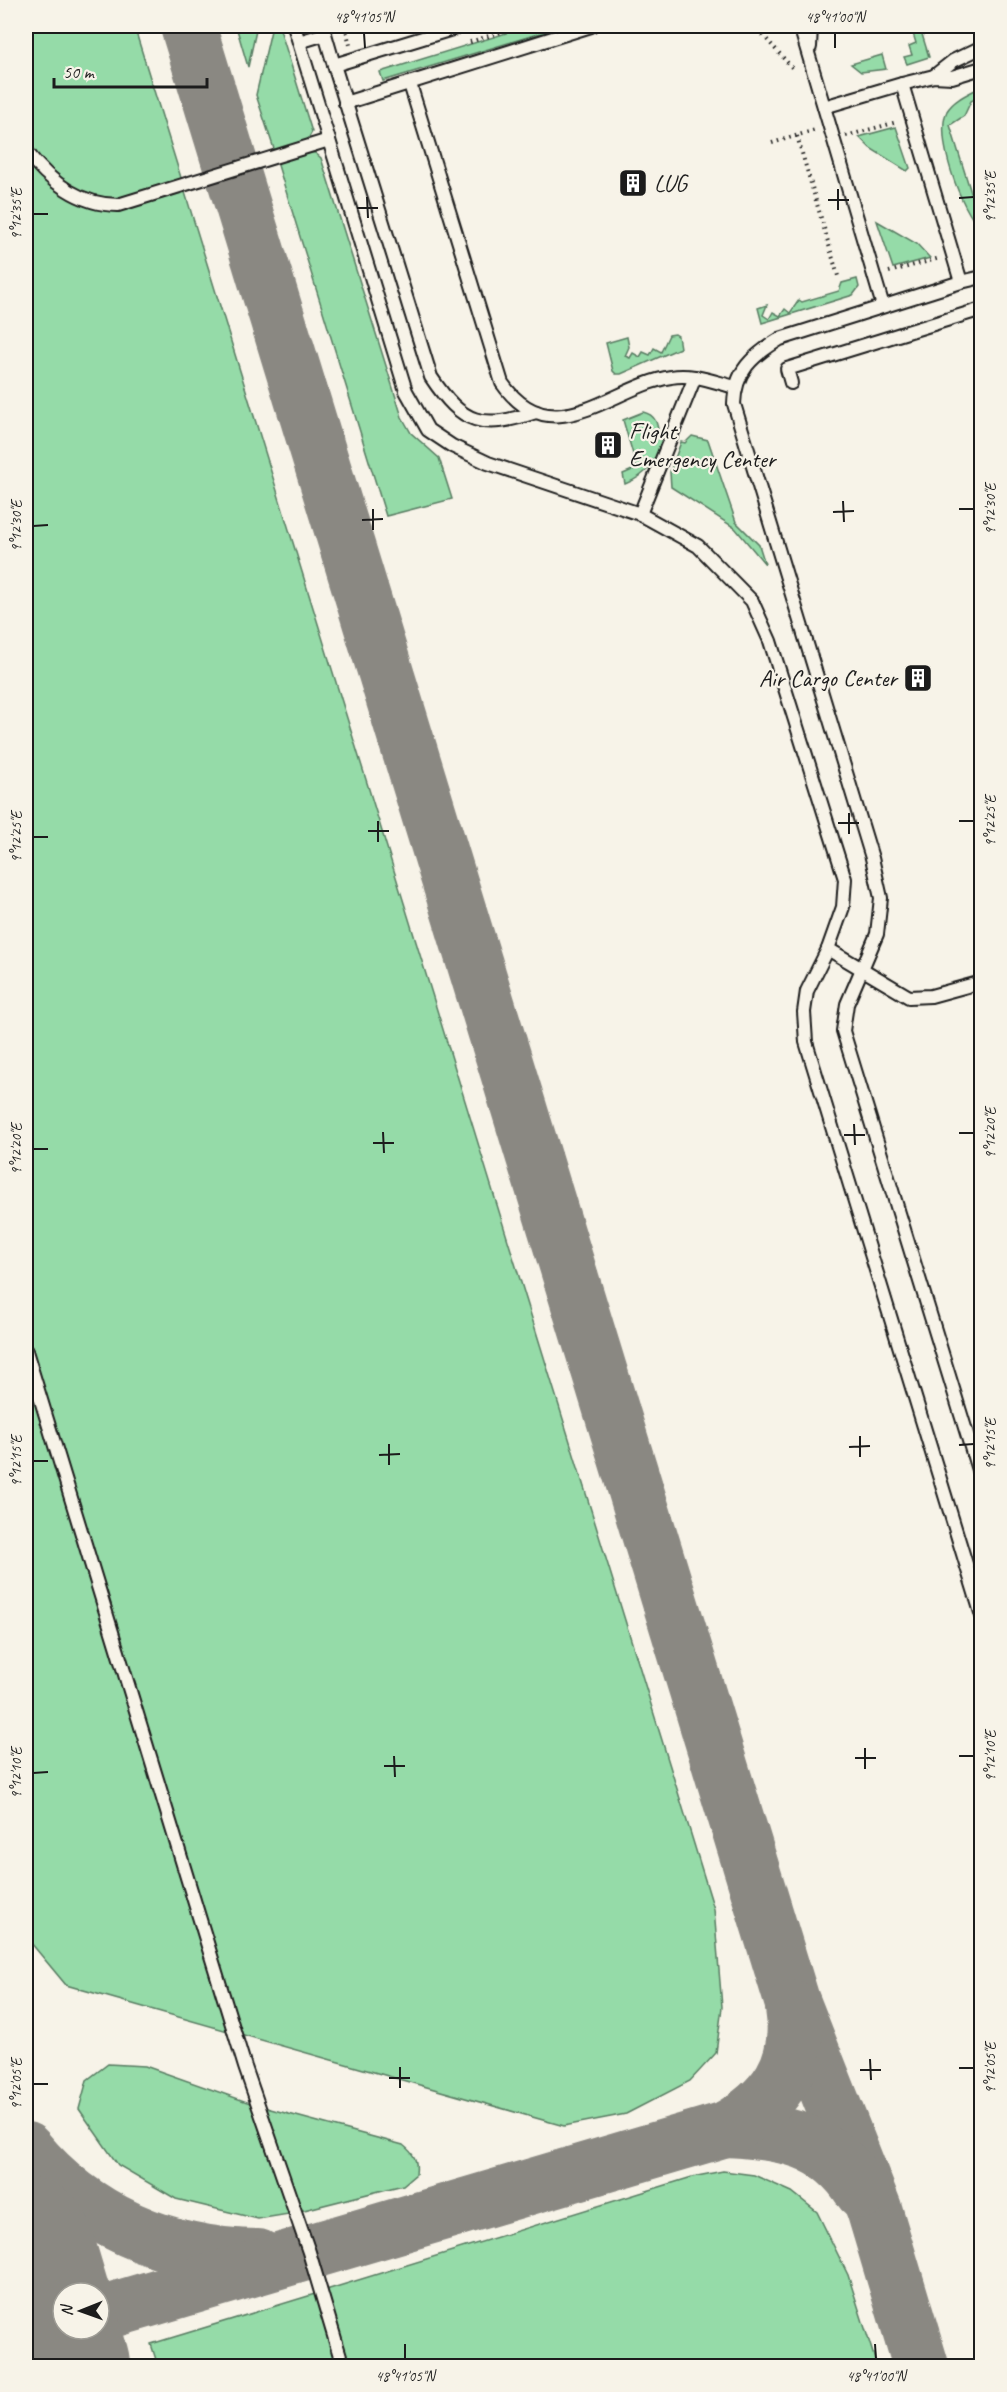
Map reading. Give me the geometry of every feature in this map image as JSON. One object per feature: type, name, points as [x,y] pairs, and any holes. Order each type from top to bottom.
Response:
[{"type":"lane","points":[[294,26],[406,391],[428,430],[452,447],[488,463],[640,514],[698,546],[752,601],[770,641],[845,879],[843,908],[828,949],[807,991],[804,1012],[806,1042],[981,1616]]},
{"type":"lane","points":[[334,65],[462,26]]},
{"type":"lane","points":[[345,103],[591,26]]},
{"type":"lane","points":[[800,26],[883,306]]},
{"type":"lane","points":[[810,58],[811,26]]},
{"type":"lane","points":[[299,42],[324,30],[431,377],[454,406],[466,416],[480,422],[507,422],[536,412]]},
{"type":"lane","points":[[934,76],[953,61],[981,47]]},
{"type":"lane","points":[[824,107],[934,76],[952,77],[981,68]]},
{"type":"lane","points":[[410,84],[502,383],[522,405],[536,412],[568,415],[671,377],[695,377],[735,387]]},
{"type":"lane","points":[[902,84],[961,282]]},
{"type":"lane","points":[[26,151],[45,174],[75,195],[94,203],[117,205],[329,140]]},
{"type":"lane","points":[[981,277],[780,339],[762,349],[750,361],[735,387],[734,404],[872,858],[881,898],[877,934],[847,1004],[843,1031],[981,1483]]},
{"type":"lane","points":[[791,383],[786,369],[979,310]]},
{"type":"lane","points":[[640,514],[668,450],[695,377]]},
{"type":"lane","points":[[828,949],[909,997],[931,996],[981,982]]},
{"type":"lane","points":[[26,1351],[245,2067],[309,2252],[343,2367]]},
{"type":"path","points":[[755,26],[794,68],[797,78]]},
{"type":"path","points":[[834,139],[912,118]]},
{"type":"path","points":[[810,120],[814,131]]},
{"type":"path","points":[[772,144],[830,126]]},
{"type":"path","points":[[797,136],[838,276]]},
{"type":"path","points":[[874,276],[953,255]]},
{"type":"green space","points":[[26,26],[134,26],[182,181],[117,200],[100,199],[77,191],[42,163],[26,141]]},
{"type":"green space","points":[[236,26],[257,26],[248,67]]},
{"type":"green space","points":[[272,26],[279,26],[312,132],[307,141],[275,152],[256,95]]},
{"type":"green space","points":[[529,26],[564,26],[383,81],[380,72]]},
{"type":"green space","points":[[939,26],[921,31],[929,57],[907,64],[904,57],[912,55],[909,46],[916,43],[911,27]]},
{"type":"green space","points":[[882,55],[886,69],[861,72],[851,64]]},
{"type":"green space","points":[[981,87],[981,96],[971,101],[964,116],[950,125],[978,215],[981,214],[981,229],[965,206],[952,173],[944,137],[944,123],[947,111],[954,103]]},
{"type":"green space","points":[[896,127],[910,168],[907,171],[870,148],[859,137]]},
{"type":"green space","points":[[309,152],[321,158],[402,417],[411,433],[439,458],[452,499],[386,516],[277,162]]},
{"type":"green space","points":[[26,160],[89,207],[184,189],[714,1909],[722,2007],[716,2053],[690,2081],[626,2114],[564,2126],[240,2034],[26,1336]]},
{"type":"green space","points":[[877,221],[917,244],[930,258],[893,268]]},
{"type":"green space","points":[[857,279],[859,287],[853,295],[762,323],[758,308],[767,305],[763,315],[769,319],[773,312],[780,316],[785,309],[790,313],[799,300],[802,302],[839,291],[842,283]]},
{"type":"green space","points":[[669,335],[678,336],[680,348],[621,374],[613,371],[606,343],[627,337],[629,347],[625,356],[630,358],[633,353],[640,357],[643,352],[650,355],[654,348],[661,352]]},
{"type":"green space","points":[[643,412],[654,418],[659,437],[663,437],[658,453],[646,472],[625,484],[623,474],[637,468],[623,420]]},
{"type":"green space","points":[[692,436],[708,440],[736,522],[759,545],[765,564],[735,528],[671,487],[670,472],[681,442],[685,443]]},
{"type":"green space","points":[[26,1361],[231,2032],[66,1985],[26,1937]]},
{"type":"green space","points":[[108,2064],[145,2066],[253,2104],[289,2214],[258,2219],[176,2199],[118,2165],[79,2109],[87,2080]]},
{"type":"green space","points":[[263,2107],[403,2145],[414,2158],[416,2174],[403,2185],[300,2211]]},
{"type":"green space","points":[[723,2171],[754,2175],[792,2192],[817,2212],[848,2275],[877,2366],[349,2366],[326,2290],[692,2177]]},
{"type":"green space","points":[[315,2294],[337,2366],[158,2366],[151,2344]]},
{"type":"taxiway","points":[[188,26],[792,2001],[874,2209],[921,2366]]},
{"type":"taxiway","points":[[111,2310],[726,2129],[758,2107],[781,2080],[789,2064],[793,2047],[795,2028],[793,2008]]},
{"type":"taxiway","points":[[726,2129],[767,2132],[803,2141],[835,2159],[862,2191]]},
{"type":"taxiway","points":[[26,2150],[49,2175],[74,2196],[101,2214],[130,2229],[192,2250],[258,2257]]},
{"type":"taxiway","points":[[26,2336],[51,2329]]},
{"type":"runway","points":[[26,2245],[62,2365]]},
{"type":"place","name":"LUG","points":[[633,183]]},
{"type":"place","name":"Flight Emergency Center","points":[[608,445]]},
{"type":"place","name":"Air Cargo Center","points":[[918,678]]}]
